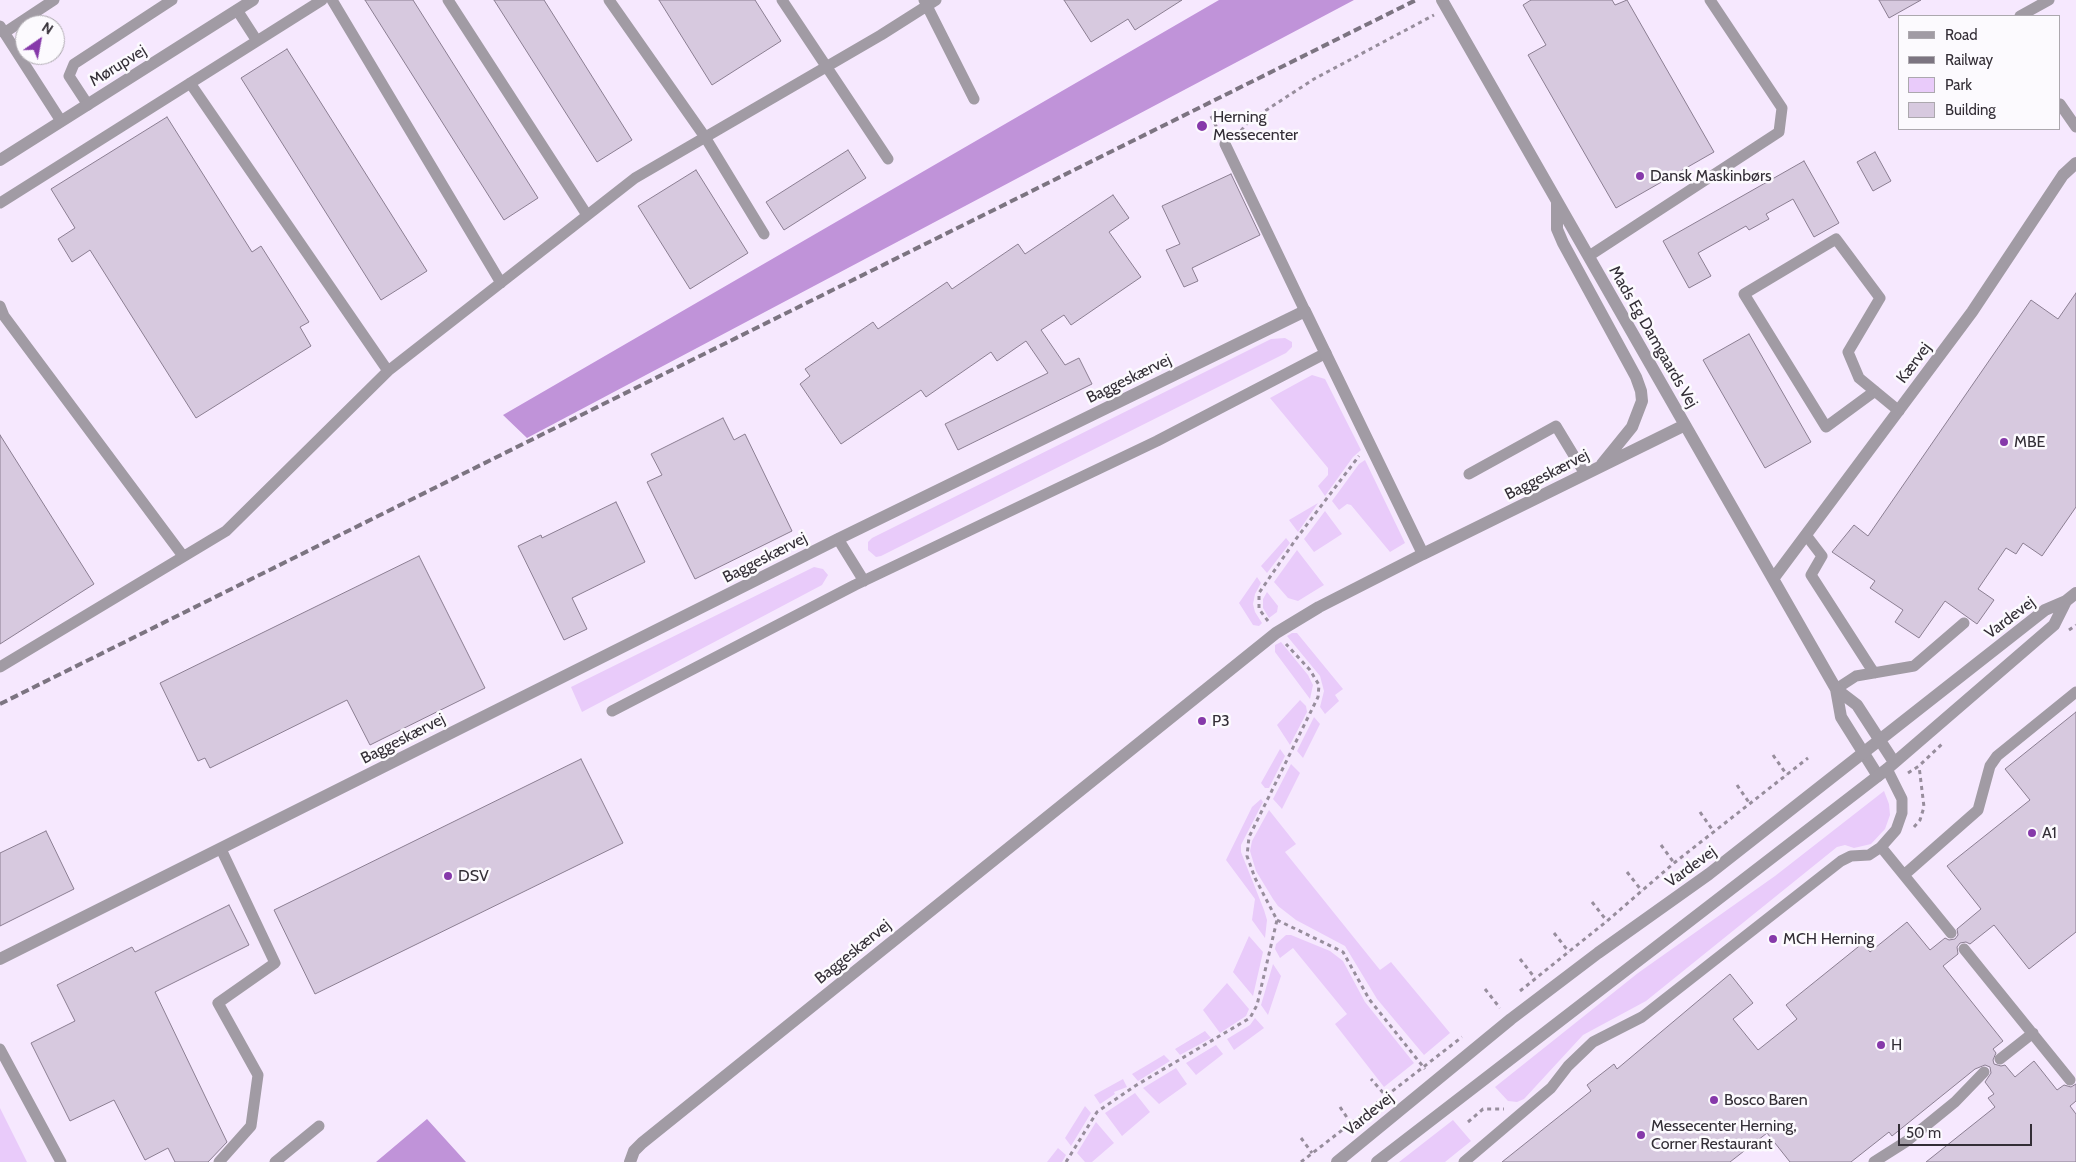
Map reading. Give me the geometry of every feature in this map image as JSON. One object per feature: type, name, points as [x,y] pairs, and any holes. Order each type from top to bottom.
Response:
[{"type":"street","name":"Mørupvej","points":[[0,160],[253,0]]},
{"type":"street","name":"Mads Eg Damgaards Vej","points":[[1444,4],[1836,689],[1842,717],[1864,752],[1886,769]]},
{"type":"street","name":"Kærvej","points":[[1773,579],[1972,312],[2063,174],[2076,163]]},
{"type":"street","points":[[1557,200],[1557,229],[1563,243],[1636,377],[1641,391],[1642,401],[1632,427],[1601,466]]},
{"type":"street","points":[[1305,311],[1423,554]]},
{"type":"street","name":"Baggeskærvej","points":[[0,959],[838,539],[1305,311]]},
{"type":"street","name":"Baggeskærvej","points":[[630,1162],[634,1151],[642,1143],[1276,633],[1312,611],[1423,554],[1685,425]]},
{"type":"street","name":"Vardevej","points":[[1342,1160],[1511,1019],[1598,953],[1709,874],[2045,610],[2071,597]]},
{"type":"street","name":"Vardevej","points":[[1377,1162],[1886,769],[2054,625],[2071,597]]},
{"type":"street","name":"Mads Eg Damgaards Vej","points":[[1836,689],[1857,705],[1879,739],[1886,769]]},
{"type":"lane","points":[[54,0],[2,29],[61,122]]},
{"type":"lane","points":[[88,105],[69,76],[74,64],[172,0]]},
{"type":"lane","points":[[0,202],[322,0]]},
{"type":"lane","points":[[332,0],[501,283]]},
{"type":"lane","points":[[448,0],[587,215]]},
{"type":"lane","points":[[608,0],[705,137],[764,234]]},
{"type":"lane","points":[[782,0],[888,159]]},
{"type":"lane","points":[[1588,256],[1780,132],[1782,108],[1710,0]]},
{"type":"lane","points":[[2022,15],[2049,0]]},
{"type":"lane","points":[[0,667],[226,531],[388,371],[635,178],[827,67],[929,2],[974,98]]},
{"type":"lane","points":[[237,10],[257,41]]},
{"type":"lane","points":[[190,83],[388,371]]},
{"type":"lane","points":[[2061,105],[2076,127]]},
{"type":"lane","points":[[1226,144],[1305,311]]},
{"type":"lane","points":[[1874,391],[1826,427],[1744,294],[1836,239],[1880,298],[1848,352],[1859,378],[1899,411]]},
{"type":"lane","points":[[1,314],[184,556]]},
{"type":"lane","points":[[612,712],[864,581],[1157,441],[1326,353]]},
{"type":"lane","points":[[1470,474],[1556,426],[1585,474]]},
{"type":"lane","points":[[1806,535],[1822,556],[1811,575],[1874,673]]},
{"type":"lane","points":[[838,539],[864,581]]},
{"type":"lane","points":[[1836,689],[1856,676],[1914,666],[1964,623]]},
{"type":"lane","points":[[1904,875],[1978,810],[1990,766],[1997,756],[2076,692]]},
{"type":"lane","points":[[1464,1162],[1551,1088],[1568,1066],[1593,1042],[1642,1017],[1840,860],[1869,855],[1881,846],[1896,830],[1902,813],[1902,799],[1886,769]]},
{"type":"lane","points":[[1881,846],[1952,933]]},
{"type":"lane","points":[[219,1162],[251,1126],[258,1075],[218,1003],[275,963],[221,849]]},
{"type":"lane","points":[[1964,949],[2070,1080]]},
{"type":"lane","points":[[2000,1059],[2033,1033]]},
{"type":"lane","points":[[0,1049],[61,1162]]},
{"type":"lane","points":[[1874,1162],[1907,1140],[1948,1107],[1984,1072]]},
{"type":"lane","points":[[275,1162],[319,1126]]},
{"type":"path","points":[[1236,138],[1248,122],[1314,79],[1444,4]]},
{"type":"path","points":[[1373,449],[1360,456],[1350,467],[1296,539],[1259,593],[1259,609],[1276,633],[1310,670],[1319,685],[1318,697],[1249,837],[1247,856],[1255,878],[1276,920],[1343,952],[1369,999],[1427,1072]]},
{"type":"path","points":[[1773,755],[1787,775]]},
{"type":"path","points":[[1514,996],[1607,921],[1674,863],[1808,758]]},
{"type":"path","points":[[1737,785],[1750,804]]},
{"type":"path","points":[[1700,812],[1714,832]]},
{"type":"path","points":[[1662,845],[1674,863]]},
{"type":"path","points":[[1627,872],[1642,891]]},
{"type":"path","points":[[1592,902],[1607,921]]},
{"type":"path","points":[[1066,1162],[1097,1112],[1135,1086],[1250,1018],[1257,1004],[1276,920]]},
{"type":"path","points":[[1554,933],[1569,952]]},
{"type":"path","points":[[1520,959],[1535,978]]},
{"type":"path","points":[[1485,989],[1500,1008]]},
{"type":"path","points":[[1493,1014],[1507,1002]]},
{"type":"path","points":[[1301,1162],[1350,1122],[1424,1068],[1465,1035]]},
{"type":"path","points":[[1371,1079],[1386,1096]]},
{"type":"path","points":[[1340,1107],[1350,1122]]},
{"type":"path","points":[[1468,1122],[1483,1109]]},
{"type":"path","points":[[1301,1138],[1312,1153]]},
{"type":"green space","points":[[1285,338],[1292,342],[1292,347],[1286,353],[881,556],[876,557],[868,550],[868,542],[872,538],[1271,339]]},
{"type":"green space","points":[[1312,375],[1325,379],[1361,450],[1353,457],[1325,496],[1318,486],[1328,475],[1328,468],[1270,398]]},
{"type":"green space","points":[[1365,460],[1405,543],[1390,552],[1351,505],[1347,504],[1339,510],[1332,501],[1359,464]]},
{"type":"green space","points":[[1318,503],[1298,532],[1289,520]]},
{"type":"green space","points":[[1325,511],[1342,534],[1314,552],[1304,539]]},
{"type":"green space","points":[[1286,538],[1290,543],[1267,573],[1261,566]]},
{"type":"green space","points":[[1297,550],[1324,585],[1298,601],[1288,598],[1274,582]]},
{"type":"green space","points":[[814,567],[823,569],[828,575],[822,585],[582,712],[571,687]]},
{"type":"green space","points":[[1257,577],[1261,583],[1255,594],[1253,604],[1255,612],[1262,623],[1259,626],[1253,625],[1239,603]]},
{"type":"green space","points":[[1267,592],[1278,606],[1277,612],[1269,618],[1263,608],[1263,599]]},
{"type":"green space","points":[[1297,633],[1343,689],[1335,695],[1339,701],[1325,714],[1320,707],[1324,691],[1320,676],[1287,636]]},
{"type":"green space","points":[[1281,642],[1308,675],[1313,685],[1310,699],[1275,652],[1275,645]]},
{"type":"green space","points":[[1300,700],[1306,706],[1307,712],[1290,745],[1277,725]]},
{"type":"green space","points":[[1314,717],[1320,724],[1303,758],[1297,751]]},
{"type":"green space","points":[[1280,749],[1285,756],[1269,788],[1265,788],[1261,783]]},
{"type":"green space","points":[[1291,764],[1300,773],[1282,809],[1273,799]]},
{"type":"green space","points":[[1884,791],[1889,804],[1890,815],[1885,829],[1871,844],[1854,848],[1845,845],[1837,847],[1646,1001],[1583,1035],[1524,1099],[1517,1102],[1508,1101],[1495,1087],[1638,973],[1775,876]]},
{"type":"green space","points":[[1261,799],[1263,802],[1241,845],[1241,852],[1267,920],[1265,938],[1252,920],[1255,899],[1226,860],[1252,807]]},
{"type":"green space","points":[[1269,810],[1296,844],[1285,852],[1380,970],[1391,962],[1450,1033],[1424,1055],[1377,999],[1345,946],[1296,920],[1278,906],[1273,899],[1256,871],[1250,851],[1252,841]]},
{"type":"green space","points":[[1286,935],[1291,935],[1330,951],[1343,961],[1365,1002],[1414,1063],[1384,1087],[1335,1024],[1347,1014],[1293,948],[1280,958],[1275,949],[1276,944]]},
{"type":"green space","points":[[1249,936],[1263,952],[1253,996],[1233,972]]},
{"type":"green space","points":[[1273,964],[1281,976],[1268,1015],[1261,1005]]},
{"type":"green space","points":[[1227,983],[1249,1009],[1246,1016],[1220,1033],[1203,1010]]},
{"type":"green space","points":[[1255,1018],[1264,1028],[1234,1050],[1227,1039],[1250,1025]]},
{"type":"green space","points":[[1205,1031],[1211,1038],[1180,1055],[1175,1049]]},
{"type":"green space","points":[[1216,1045],[1223,1054],[1196,1075],[1186,1063]]},
{"type":"green space","points":[[1164,1055],[1170,1061],[1138,1081],[1132,1074]]},
{"type":"green space","points":[[1176,1068],[1187,1084],[1159,1104],[1143,1088]]},
{"type":"green space","points":[[1123,1079],[1127,1087],[1114,1092],[1115,1094],[1100,1104],[1094,1095]]},
{"type":"green space","points":[[1135,1093],[1150,1112],[1122,1136],[1105,1113]]},
{"type":"green space","points":[[1085,1106],[1091,1113],[1071,1146],[1065,1138]]},
{"type":"green space","points":[[0,1108],[27,1162],[0,1162]]},
{"type":"green space","points":[[1453,1120],[1471,1141],[1445,1162],[1399,1162]]},
{"type":"green space","points":[[1096,1122],[1114,1143],[1092,1162],[1085,1162],[1077,1153]]},
{"type":"green space","points":[[1058,1148],[1066,1155],[1062,1162],[1047,1162]]},
{"type":"shaded area","points":[[1219,0],[1354,0],[527,438],[503,415]]},
{"type":"shaded area","points":[[427,1119],[466,1162],[376,1162]]},
{"type":"building","points":[[365,0],[413,0],[538,198],[504,220]]},
{"type":"building","points":[[494,0],[544,0],[632,140],[597,162]]},
{"type":"building","points":[[659,0],[755,0],[781,41],[712,85]]},
{"type":"building","points":[[1064,0],[1182,0],[1135,30],[1128,19],[1091,42]]},
{"type":"building","points":[[1531,0],[1612,0],[1615,5],[1627,0],[1714,152],[1616,208],[1528,55],[1546,45],[1523,5]]},
{"type":"building","points":[[1879,0],[1921,0],[1889,18]]},
{"type":"building","points":[[287,49],[427,271],[381,300],[241,78]]},
{"type":"building","points":[[167,117],[252,252],[261,246],[309,322],[300,327],[311,346],[196,418],[90,250],[72,262],[58,239],[75,228],[51,189]]},
{"type":"building","points":[[848,150],[866,178],[784,230],[766,202]]},
{"type":"building","points":[[1875,152],[1891,181],[1873,191],[1857,162]]},
{"type":"building","points":[[1804,161],[1839,223],[1814,237],[1793,199],[1766,214],[1769,219],[1749,230],[1746,226],[1698,253],[1711,276],[1689,288],[1663,241]]},
{"type":"building","points":[[696,170],[748,253],[690,289],[638,206]]},
{"type":"building","points":[[1231,174],[1260,235],[1192,268],[1198,281],[1184,287],[1166,250],[1180,244],[1162,206]]},
{"type":"building","points":[[1113,195],[1129,218],[1109,232],[1141,277],[1071,325],[1064,315],[1041,330],[1065,365],[1079,358],[1092,384],[958,450],[945,424],[1048,373],[1026,341],[997,361],[991,352],[926,397],[921,390],[841,444],[800,384],[810,376],[805,369],[873,322],[878,329],[947,282],[952,289],[1018,244],[1025,254]]},
{"type":"building","name":"MBE","points":[[2076,293],[2076,507],[2042,556],[2023,543],[2016,554],[2006,548],[1978,589],[1994,600],[1977,624],[1945,601],[1919,638],[1895,622],[1903,610],[1870,588],[1875,581],[1832,552],[1854,525],[1868,536],[2031,300],[2058,319]]},
{"type":"building","points":[[1749,334],[1811,442],[1765,468],[1703,360]]},
{"type":"building","points":[[723,418],[734,440],[745,434],[792,531],[695,579],[647,482],[662,475],[651,454]]},
{"type":"building","points":[[0,435],[94,584],[0,644]]},
{"type":"building","points":[[616,502],[645,562],[572,598],[587,629],[564,640],[518,546],[541,535],[542,538]]},
{"type":"building","points":[[419,556],[485,688],[370,745],[347,700],[210,768],[205,758],[198,761],[160,683]]},
{"type":"building","points":[[2076,712],[2076,932],[2029,969],[1994,925],[1970,944],[1966,942],[1960,943],[1957,947],[1958,954],[1943,966],[2003,1041],[1993,1049],[1996,1053],[1993,1060],[1994,1064],[2005,1065],[2015,1077],[2034,1061],[2057,1090],[2064,1085],[2071,1087],[2076,1084],[2076,1101],[2070,1106],[2076,1114],[2076,1162],[1926,1162],[1995,1107],[1988,1098],[1994,1094],[1985,1082],[1991,1073],[1990,1067],[1985,1065],[1975,1069],[1892,1136],[1889,1132],[1851,1162],[1790,1162],[1767,1133],[1730,1162],[1502,1162],[1591,1091],[1587,1085],[1614,1064],[1617,1069],[1730,974],[1753,1003],[1733,1019],[1758,1050],[1797,1019],[1786,1005],[1863,943],[1870,952],[1907,922],[1930,950],[1945,938],[1949,940],[1955,939],[1958,935],[1957,929],[1981,909],[1947,866],[2030,800],[2005,769]]},
{"type":"building","name":"DSV","points":[[581,759],[623,843],[315,994],[274,910]]},
{"type":"building","points":[[46,831],[74,889],[0,926],[0,853]]},
{"type":"building","points":[[229,905],[249,945],[155,992],[227,1142],[208,1162],[175,1162],[168,1148],[145,1160],[114,1100],[70,1121],[31,1043],[75,1021],[57,985],[132,947],[135,952]]},
{"type":"railway","points":[[0,704],[1416,0]]},
{"type":"place","name":"Herning Messecenter","points":[[1202,126]]},
{"type":"place","name":"Dansk Maskinbørs","points":[[1640,176]]},
{"type":"place","name":"MBE","points":[[2004,442]]},
{"type":"place","name":"P3","points":[[1202,721]]},
{"type":"place","name":"A1","points":[[2032,833]]},
{"type":"place","name":"DSV","points":[[448,876]]},
{"type":"place","name":"MCH Herning","points":[[1773,939]]},
{"type":"place","name":"H","points":[[1881,1045]]},
{"type":"place","name":"Bosco Baren","points":[[1714,1100]]},
{"type":"place","name":"Messecenter Herning, Corner Restaurant","points":[[1641,1135]]}]
